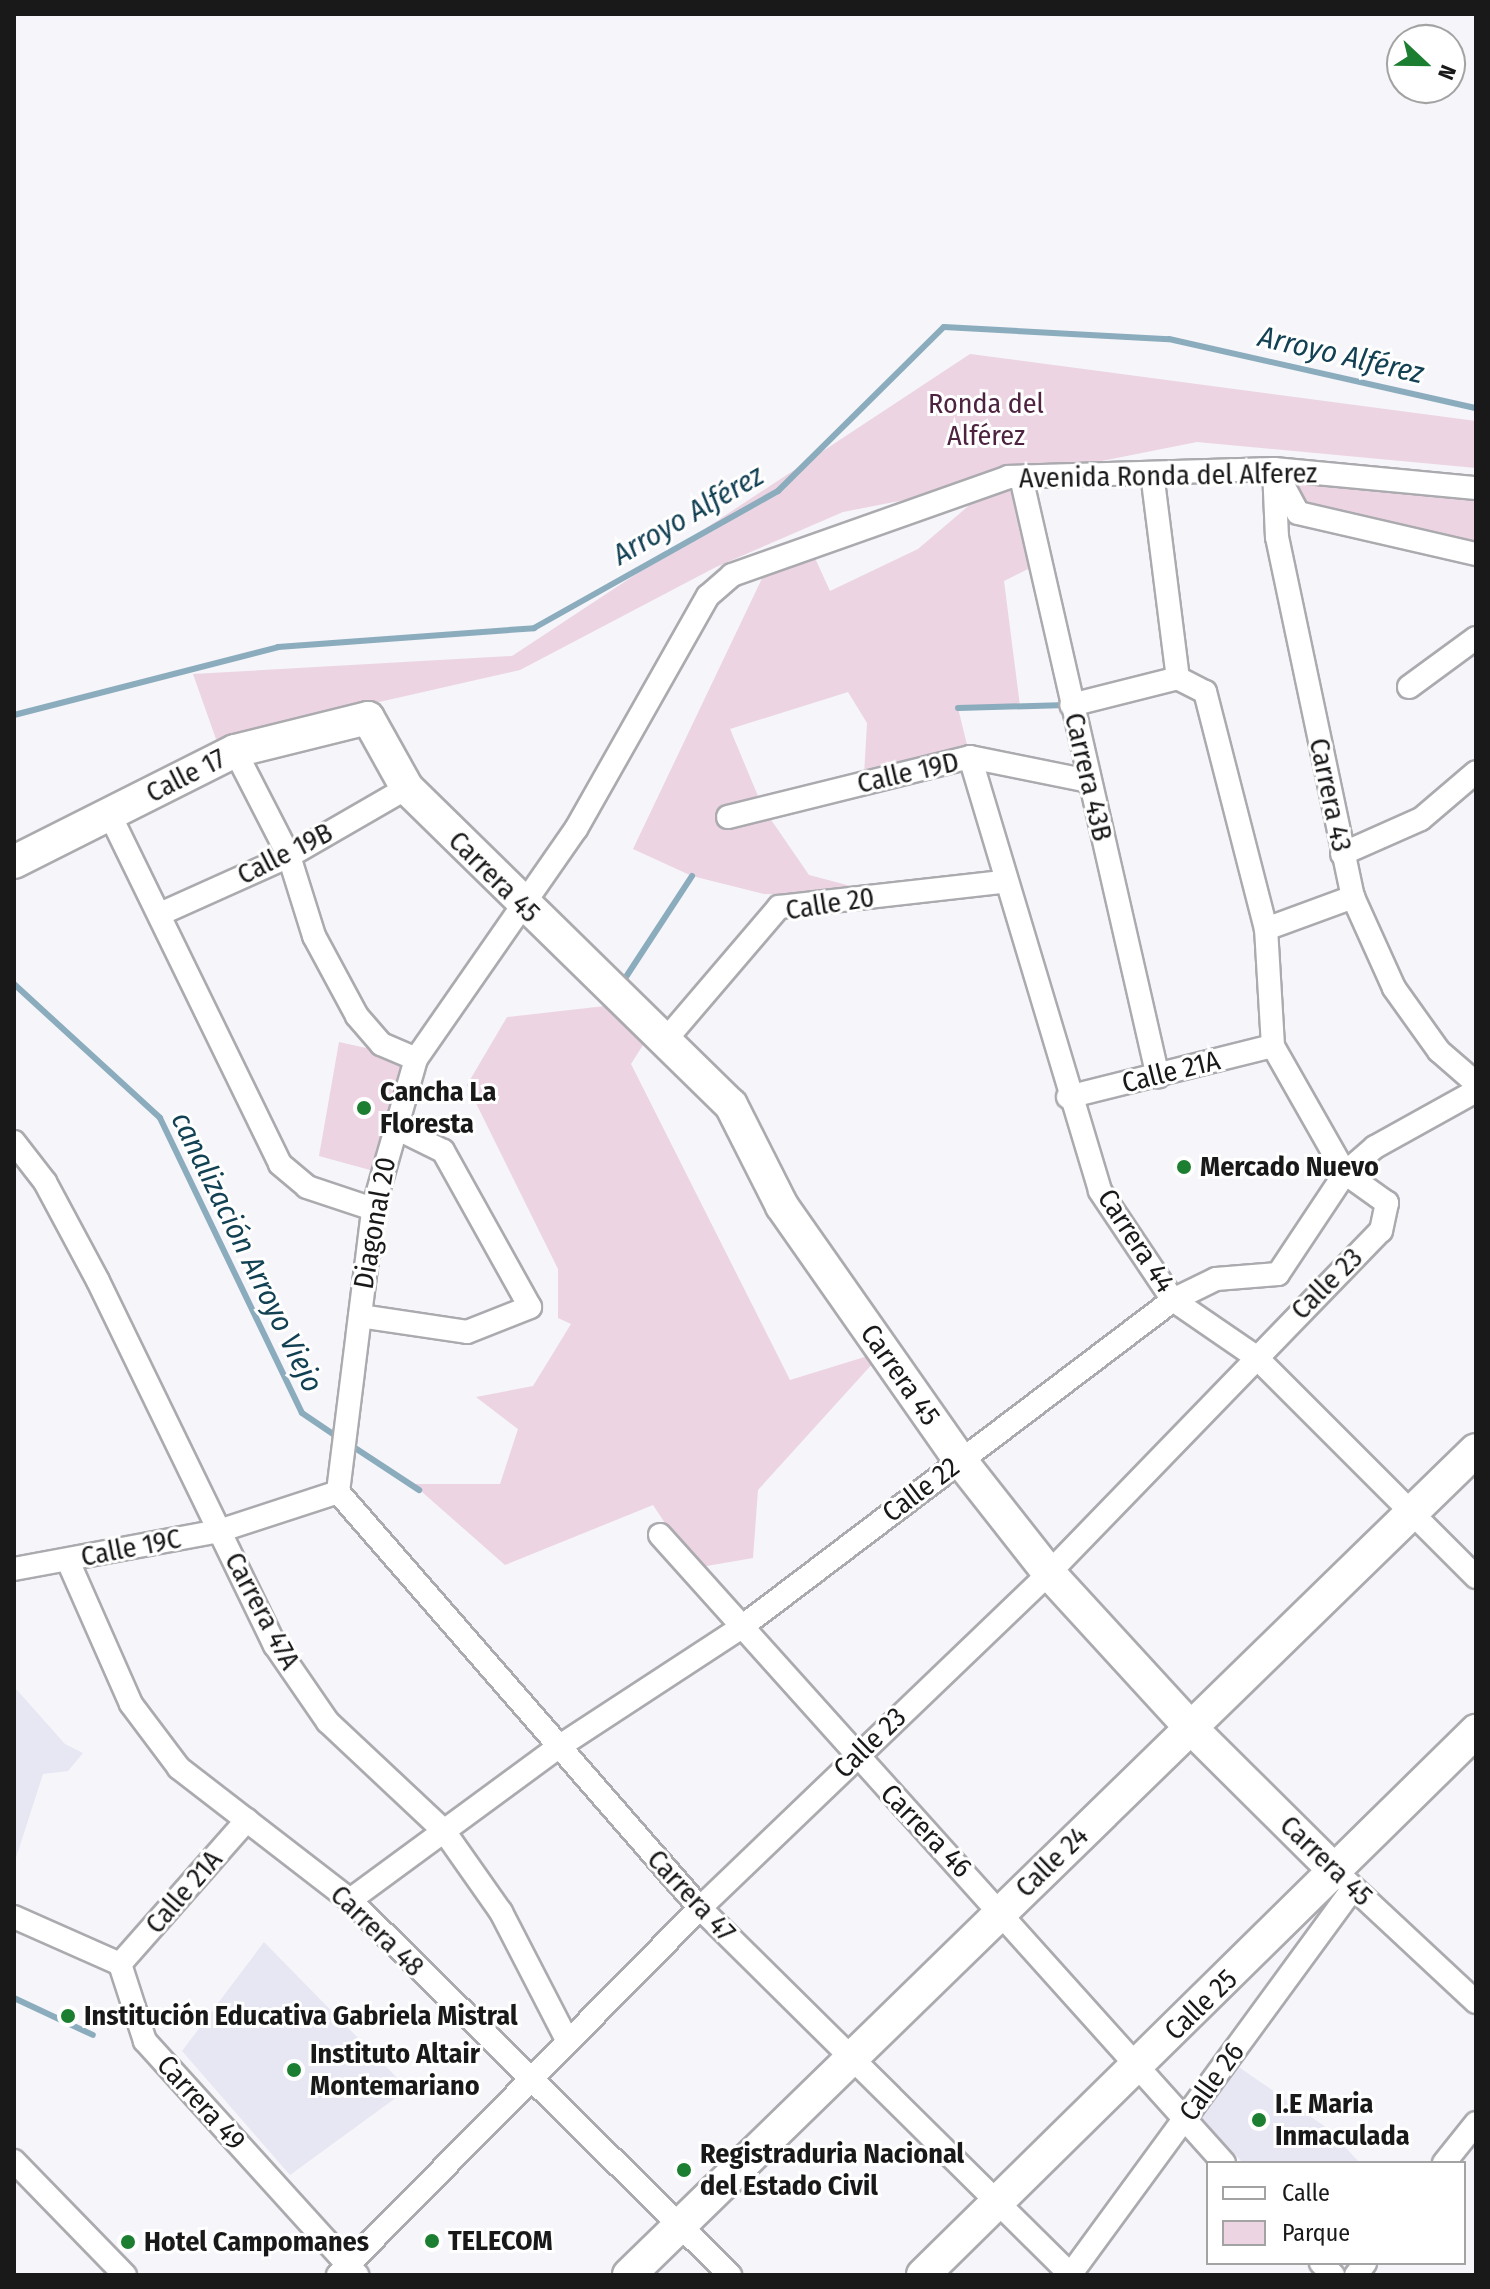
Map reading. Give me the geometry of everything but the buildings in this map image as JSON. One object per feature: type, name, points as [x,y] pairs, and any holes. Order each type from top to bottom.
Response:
[{"type":"street","name":"Avenida Ronda del Alferez","points":[[732,575],[1021,477],[1274,469],[1476,488]]},
{"type":"street","points":[[1274,469],[1298,513],[1476,555]]},
{"type":"street","name":"Carrera 43","points":[[1274,469],[1277,537],[1353,897],[1394,988],[1439,1051],[1476,1083]]},
{"type":"street","points":[[1152,473],[1178,678]]},
{"type":"street","name":"Carrera 43B","points":[[1021,477],[1158,1077]]},
{"type":"street","name":"Diagonal 20","points":[[338,1492],[373,1209],[392,1126],[416,1059],[525,909],[576,829],[686,623],[732,575]]},
{"type":"street","points":[[1409,687],[1476,638]]},
{"type":"street","points":[[1071,705],[1178,678],[1205,692],[1266,929],[1273,1046],[1345,1173]]},
{"type":"street","name":"Carrera 45","points":[[368,718],[407,788],[525,909],[668,1037],[731,1105],[782,1206],[960,1460],[1049,1573],[1191,1728],[1345,1881],[1476,2002]]},
{"type":"street","name":"Calle 17","points":[[14,862],[235,751],[368,718]]},
{"type":"street","points":[[235,751],[289,856],[314,936],[357,1016],[381,1044],[416,1059]]},
{"type":"street","name":"Calle 19D","points":[[728,817],[970,757],[1089,781]]},
{"type":"street","name":"Carrera 44","points":[[970,757],[1001,882],[1100,1191],[1173,1300],[1256,1357],[1476,1577]]},
{"type":"street","points":[[1342,854],[1421,819],[1476,772]]},
{"type":"street","name":"Calle 19B","points":[[160,914],[289,856],[407,788]]},
{"type":"street","points":[[110,815],[280,1164],[307,1187],[373,1209]]},
{"type":"street","name":"Calle 20","points":[[668,1037],[779,907],[1001,882]]},
{"type":"street","points":[[1266,929],[1353,897]]},
{"type":"street","name":"Calle 21A","points":[[1068,1097],[1273,1046]]},
{"type":"street","name":"Calle 22","points":[[350,1900],[557,1748],[739,1629],[1173,1300],[1216,1279],[1278,1274],[1345,1173],[1375,1147],[1476,1091]]},
{"type":"street","points":[[360,1316],[467,1332],[530,1307],[443,1151],[392,1126]]},
{"type":"street","name":"Carrera 47A","points":[[14,1142],[45,1182],[98,1281],[275,1645],[328,1722],[444,1831],[501,1912],[567,2040]]},
{"type":"street","name":"Calle 23","points":[[348,2272],[567,2040],[855,1757],[1049,1573],[1381,1231],[1387,1203],[1345,1173]]},
{"type":"street","name":"Calle 24","points":[[629,2275],[1476,1450]]},
{"type":"street","name":"Calle 19C","points":[[14,1569],[219,1531],[338,1492]]},
{"type":"street","name":"Carrera 47","points":[[338,1492],[557,1748],[700,1908],[848,2059],[1071,2275]]},
{"type":"street","name":"Carrera 46","points":[[660,1535],[739,1629],[855,1757],[1002,1910],[1184,2122],[1222,2161]]},
{"type":"street","name":"Carrera 48","points":[[68,1561],[153,1740],[247,1820],[350,1900],[528,2083],[730,2275]]},
{"type":"street","name":"Calle 25","points":[[923,2275],[1137,2066],[1345,1881],[1476,1731]]},
{"type":"street","name":"Calle 21A","points":[[120,1964],[247,1820]]},
{"type":"street","name":"Calle 26","points":[[1071,2275],[1184,2122],[1345,1881]]},
{"type":"street","points":[[14,1917],[120,1964]]},
{"type":"street","name":"Carrera 49","points":[[120,1964],[145,2041],[348,2272]]},
{"type":"street","points":[[1446,2161],[1476,2123]]},
{"type":"street","points":[[14,2161],[117,2272]]},
{"type":"shaded area","points":[[16,1689],[65,1744],[83,1753],[68,1771],[43,1774],[14,1864]]},
{"type":"shaded area","name":"Instituto Altair Montemariano","points":[[264,1942],[408,2089],[290,2175],[182,2051]]},
{"type":"shaded area","name":"I.E Maria Inmaculada","points":[[1233,2063],[1327,2128],[1358,2161],[1241,2161],[1195,2112]]},
{"type":"green space","name":"Ronda del Alférez","points":[[970,354],[1476,421],[1476,468],[1197,442],[1021,477],[1032,567],[1004,581],[1020,706],[958,708],[970,757],[864,776],[867,723],[848,692],[730,729],[763,808],[809,875],[885,895],[764,894],[692,876],[633,849],[766,570],[815,558],[830,591],[918,549],[972,503],[1017,478],[843,512],[716,567],[520,670],[216,739],[193,674],[512,656]]},
{"type":"green space","points":[[1274,469],[1476,492],[1476,554],[1298,513]]},
{"type":"green space","points":[[605,1006],[655,1026],[631,1064],[790,1380],[884,1351],[758,1490],[753,1558],[695,1568],[653,1505],[505,1565],[413,1484],[500,1484],[518,1429],[476,1397],[533,1386],[571,1324],[558,1318],[558,1269],[467,1085],[507,1017]]},
{"type":"green space","name":"Cancha La Floresta","points":[[339,1042],[416,1059],[381,1173],[319,1156]]},
{"type":"waterway","name":"Arroyo Alférez","points":[[14,715],[278,647],[534,628],[778,491],[944,327],[1169,339],[1476,408]]},
{"type":"waterway","points":[[958,708],[1067,705]]},
{"type":"waterway","points":[[622,983],[692,876]]},
{"type":"waterway","name":"canalización Arroyo Viejo","points":[[14,984],[160,1118],[302,1413],[339,1438]]},
{"type":"waterway","name":"canalización Arroyo Viejo","points":[[349,1444],[419,1490]]},
{"type":"waterway","points":[[14,1998],[93,2035]]},
{"type":"place","name":"Cancha La Floresta","points":[[364,1108]]},
{"type":"place","name":"Mercado Nuevo","points":[[1184,1167]]},
{"type":"place","name":"Institución Educativa Gabriela Mistral","points":[[68,2016]]},
{"type":"place","name":"Instituto Altair Montemariano","points":[[294,2070]]},
{"type":"place","name":"I.E Maria Inmaculada","points":[[1259,2120]]},
{"type":"place","name":"Registraduria Nacional del Estado Civil","points":[[684,2170]]},
{"type":"place","name":"TELECOM","points":[[432,2241]]},
{"type":"place","name":"Hotel Campomanes","points":[[128,2242]]}]
